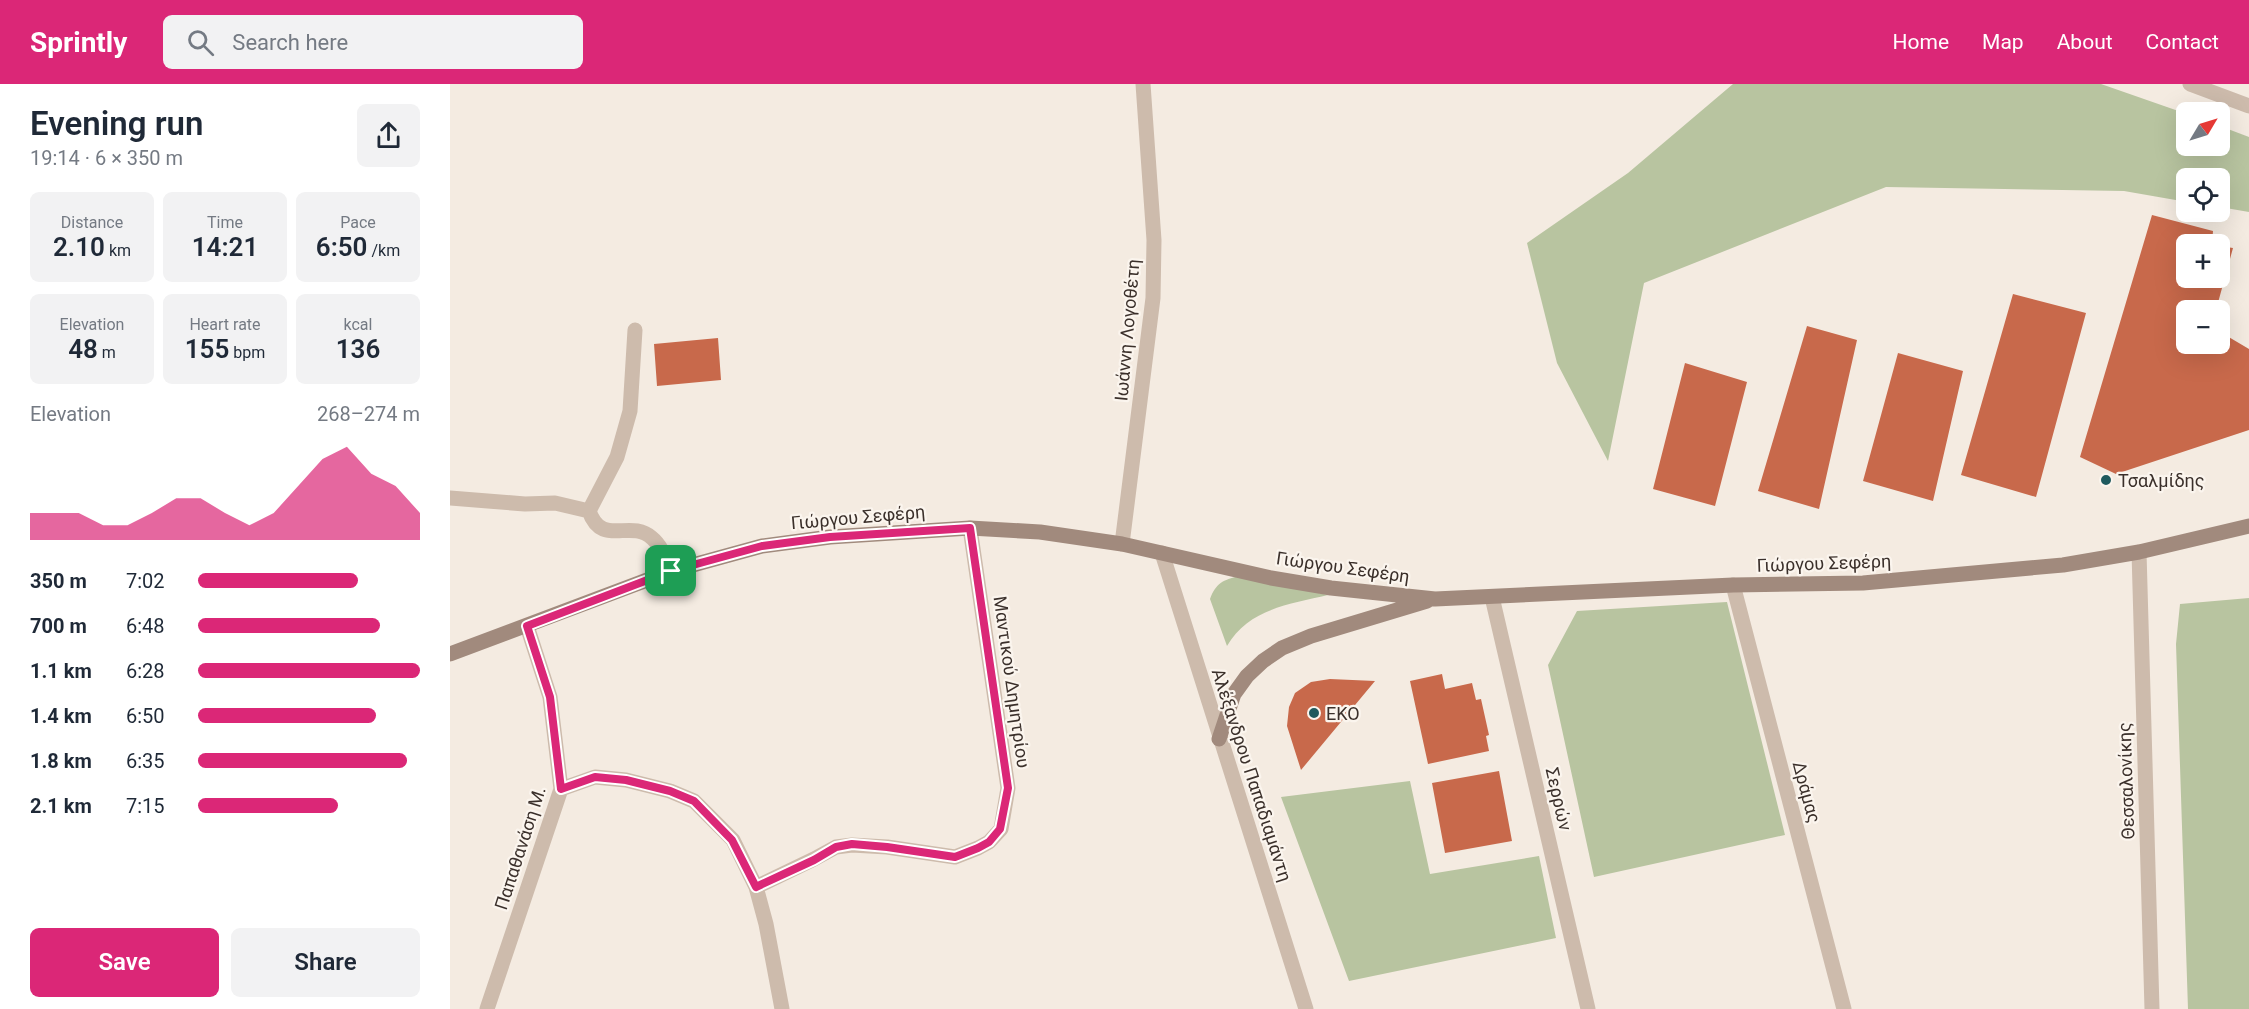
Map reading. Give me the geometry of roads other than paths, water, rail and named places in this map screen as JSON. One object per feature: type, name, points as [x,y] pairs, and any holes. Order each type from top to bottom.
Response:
[{"type":"main road","name":"Γιώργου Σεφέρη","points":[[450,654],[671,571],[762,546],[830,537],[970,528],[1040,532],[1122,544],[1321,587],[1435,599],[1733,585],[1863,583],[2063,565],[2139,552],[2249,526]]},
{"type":"main road","points":[[1219,739],[1234,694],[1247,676],[1282,648],[1311,636],[1435,599]]},
{"type":"street","name":"Ιωάννη Λογοθέτη","points":[[1122,544],[1153,298],[1154,240],[1143,84]]},
{"type":"street","points":[[2190,84],[2249,106]]},
{"type":"street","points":[[635,330],[630,411],[617,457],[589,511],[593,523],[603,530],[637,531],[651,536],[659,545],[671,571]]},
{"type":"street","points":[[450,498],[525,504],[555,503],[589,511]]},
{"type":"street","name":"Μαντικού Δημητρίου","points":[[756,887],[836,847],[852,844],[955,857],[989,842],[1000,829],[1008,788],[970,528]]},
{"type":"street","name":"Θεσσαλονίκης","points":[[2139,552],[2152,1009]]},
{"type":"street","name":"Αλέξανδρου Παπαδιαμάντη","points":[[1162,553],[1306,1009]]},
{"type":"street","name":"Δράμας","points":[[1733,585],[1844,1009]]},
{"type":"street","name":"Σερρών","points":[[1492,597],[1588,1009]]},
{"type":"street","name":"Παπαθανάση Μ.","points":[[487,1009],[561,789],[550,697],[527,626]]},
{"type":"street","points":[[561,789],[595,777],[626,780],[670,791],[694,801],[732,840],[756,887],[766,924],[782,1009]]},
{"type":"place","name":"Τσαλμίδης","points":[[2106,480]]},
{"type":"place","name":"EKO","points":[[1314,713]]}]
